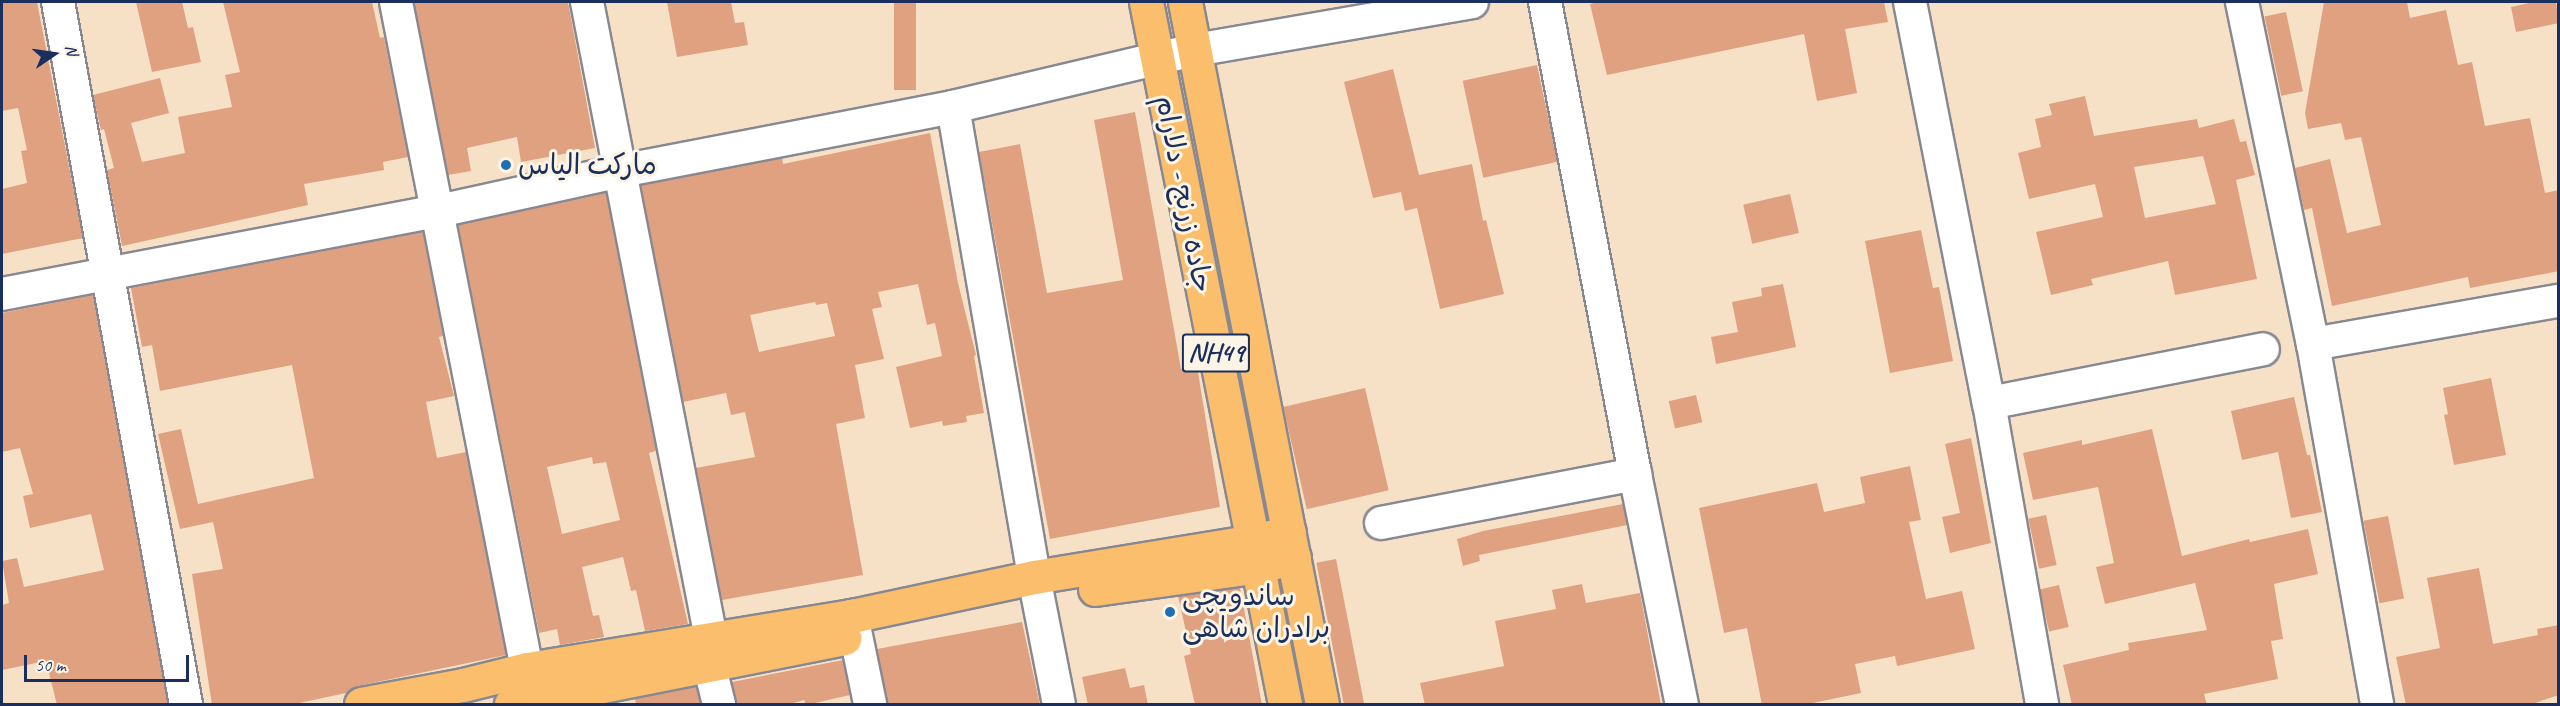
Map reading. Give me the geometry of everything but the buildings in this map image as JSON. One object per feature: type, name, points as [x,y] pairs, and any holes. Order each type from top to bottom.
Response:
[{"type":"main road","name":"جاده زرنج - دلارام","points":[[1146,2],[1285,705]]},
{"type":"main road","name":"جاده زرنج - دلارام","points":[[1185,2],[1322,705]]},
{"type":"main road","points":[[361,705],[463,685],[527,669],[712,651],[854,626],[1036,587],[1256,553],[1291,545]]},
{"type":"main road","points":[[528,703],[712,651]]},
{"type":"street","points":[[58,2],[106,276],[186,705]]},
{"type":"street","points":[[396,2],[527,669],[528,703]]},
{"type":"street","points":[[587,2],[712,651],[719,705]]},
{"type":"street","points":[[2,294],[439,212],[621,171],[953,107],[1195,50],[1472,2]]},
{"type":"street","points":[[1545,2],[1635,474],[1682,705]]},
{"type":"street","points":[[1910,2],[1989,403],[2042,705]]},
{"type":"street","points":[[2242,2],[2313,344],[2377,705]]},
{"type":"street","points":[[953,107],[1036,587],[1059,705]]},
{"type":"street","points":[[2313,344],[2559,301]]},
{"type":"street","points":[[1989,403],[2263,349]]},
{"type":"street","points":[[1381,524],[1635,474]]},
{"type":"street","points":[[854,626],[870,705]]},
{"type":"place","name":"مارکت الیاس","points":[[506,165]]},
{"type":"place","name":"ساندویچی برادران شاهی","points":[[1170,612]]}]
